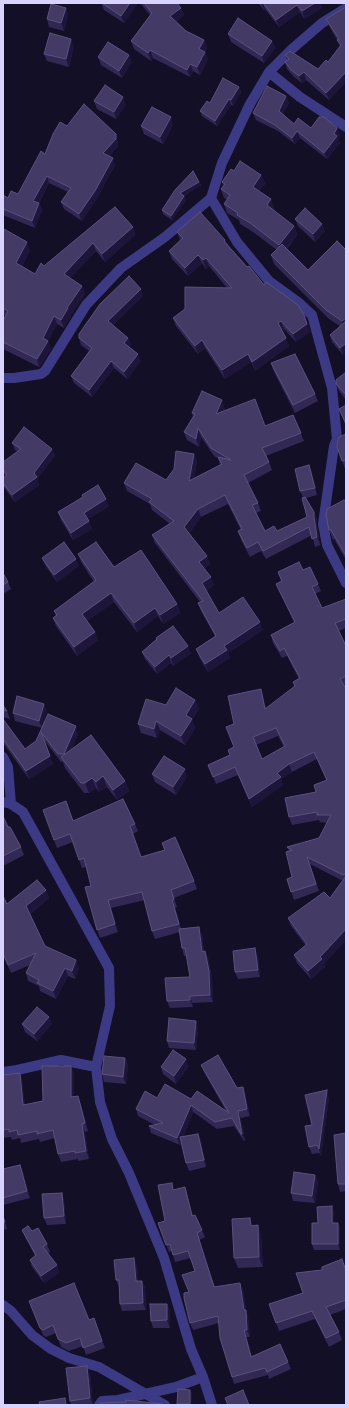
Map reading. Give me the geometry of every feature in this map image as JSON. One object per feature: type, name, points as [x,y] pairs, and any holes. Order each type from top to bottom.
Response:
[{"type":"street","points":[[3,378],[41,374],[45,371],[86,305],[121,268],[165,237],[211,198],[222,163],[250,104],[269,72],[292,48],[322,23],[346,8]]},
{"type":"street","points":[[269,72],[300,97],[346,127]]},
{"type":"street","points":[[211,198],[237,242],[269,280],[298,302],[312,315],[332,388],[337,439],[334,446],[323,524],[326,545],[346,583]]},
{"type":"street","points":[[3,757],[8,767],[7,803],[23,812],[109,968],[110,1006],[96,1067],[100,1102],[112,1139],[129,1173],[164,1258],[191,1349],[203,1377],[212,1405]]},
{"type":"street","points":[[3,1072],[62,1060],[96,1067]]},
{"type":"street","points":[[3,1305],[11,1311],[32,1335],[51,1349],[69,1358],[99,1367],[165,1405]]},
{"type":"street","points":[[99,1405],[102,1401],[118,1400],[176,1387],[203,1377]]},
{"type":"building","points":[[102,3],[130,3],[121,16]]},
{"type":"building","points":[[144,3],[177,3],[181,8],[170,16],[186,31],[204,40],[199,49],[205,52],[197,67],[190,64],[187,70],[150,50],[148,53],[131,41],[152,13]]},
{"type":"building","points":[[263,3],[315,3],[302,11],[297,5],[276,20]]},
{"type":"building","points":[[51,4],[66,8],[61,23],[47,19]]},
{"type":"building","points":[[346,7],[346,72],[326,93],[304,72],[299,76],[291,70],[285,62],[289,59],[285,55],[290,51],[318,69],[326,60],[328,62],[341,45],[337,40],[339,39],[326,19]]},
{"type":"building","points":[[238,18],[272,41],[262,56],[228,34]]},
{"type":"building","points":[[50,33],[71,39],[66,59],[44,54]]},
{"type":"building","points":[[108,42],[129,55],[119,71],[98,57]]},
{"type":"building","points":[[223,78],[239,87],[231,100],[229,99],[215,121],[200,111],[207,101],[210,103]]},
{"type":"building","points":[[105,85],[123,97],[114,112],[94,101]]},
{"type":"building","points":[[267,86],[286,96],[279,111],[294,124],[298,118],[311,128],[319,117],[324,117],[337,128],[334,134],[337,136],[324,153],[297,131],[292,138],[275,125],[253,113]]},
{"type":"building","points":[[84,104],[116,134],[116,139],[103,153],[113,158],[95,191],[79,214],[61,202],[71,188],[47,176],[33,201],[39,203],[32,221],[3,209],[3,195],[8,198],[11,191],[18,194],[41,151],[45,154],[53,134],[60,122],[67,126]]},
{"type":"building","points":[[152,107],[171,117],[160,137],[141,126]]},
{"type":"building","points":[[240,161],[261,175],[253,187],[271,199],[267,205],[294,226],[279,245],[224,204],[230,195],[221,189],[225,184],[222,182],[231,169],[234,171]]},
{"type":"building","points":[[193,171],[199,182],[180,193],[184,196],[171,216],[162,210],[175,190]]},
{"type":"building","points":[[115,207],[133,227],[102,254],[93,243],[64,274],[82,286],[67,308],[61,320],[54,316],[43,338],[48,341],[37,359],[3,342],[3,321],[8,311],[3,308],[4,229],[27,242],[16,263],[35,274],[41,263],[44,266]]},
{"type":"building","points":[[305,208],[322,224],[313,234],[295,219]]},
{"type":"building","points":[[200,212],[247,267],[249,266],[264,285],[266,282],[298,305],[307,324],[293,334],[281,321],[278,323],[286,338],[252,362],[248,354],[222,370],[202,340],[195,346],[173,318],[185,309],[185,287],[232,288],[206,258],[203,260],[198,255],[185,268],[169,251],[183,238],[177,232]]},
{"type":"building","points":[[337,241],[346,250],[346,318],[342,321],[326,310],[271,255],[282,244],[308,270]]},
{"type":"building","points":[[129,276],[141,289],[108,321],[128,338],[124,343],[138,354],[124,372],[111,361],[89,390],[71,376],[92,348],[79,338],[79,334],[100,304]]},
{"type":"building","points":[[345,322],[346,343],[340,348],[330,335]]},
{"type":"building","points":[[295,354],[315,394],[293,405],[271,363]]},
{"type":"building","points":[[346,372],[346,395],[336,384],[336,380]]},
{"type":"building","points":[[202,391],[222,400],[216,414],[255,399],[265,426],[293,415],[301,433],[262,448],[269,462],[244,475],[258,503],[252,505],[265,531],[274,526],[277,531],[307,517],[302,498],[305,497],[314,512],[317,537],[312,539],[309,527],[263,551],[258,542],[247,548],[238,531],[242,529],[225,495],[198,509],[184,527],[207,556],[199,562],[211,577],[202,583],[219,613],[243,597],[260,622],[224,646],[227,650],[205,664],[196,649],[216,636],[198,603],[203,601],[152,535],[174,521],[149,502],[152,499],[124,483],[136,463],[166,480],[174,469],[176,451],[194,454],[189,481],[222,464],[218,457],[231,460],[211,448],[198,428],[196,439],[184,432],[195,414],[192,413]]},
{"type":"building","points":[[346,405],[346,424],[339,409]]},
{"type":"building","points":[[24,427],[52,449],[34,473],[37,477],[12,495],[3,483],[3,478],[7,475],[3,470],[3,462],[21,449],[12,443]]},
{"type":"building","points":[[346,434],[346,460],[342,461],[337,447],[338,440],[339,437]]},
{"type":"building","points":[[309,465],[315,488],[300,491],[295,469]]},
{"type":"building","points":[[98,485],[106,499],[84,513],[89,521],[71,533],[58,512],[83,497],[82,495]]},
{"type":"building","points":[[344,500],[346,503],[346,556],[331,530],[329,530],[326,515],[327,509]]},
{"type":"building","points":[[64,542],[76,559],[54,575],[42,558]]},
{"type":"building","points":[[96,542],[114,567],[141,550],[177,604],[160,615],[155,608],[134,623],[111,593],[82,614],[95,632],[74,647],[53,618],[57,615],[54,611],[96,580],[78,554]]},
{"type":"building","points":[[299,562],[303,570],[310,567],[318,584],[312,587],[322,608],[346,599],[346,619],[335,623],[346,646],[346,676],[340,679],[346,689],[346,874],[343,875],[307,857],[316,884],[291,892],[287,879],[292,877],[286,852],[292,850],[287,847],[319,838],[331,815],[317,815],[317,812],[289,817],[285,798],[316,792],[314,785],[327,780],[314,752],[289,764],[277,773],[281,777],[249,799],[235,767],[213,777],[208,765],[230,755],[228,750],[234,747],[226,727],[234,724],[228,696],[261,689],[265,709],[295,686],[293,682],[300,678],[284,648],[280,651],[271,635],[295,622],[276,584],[282,581],[278,572]],"holes":[[[276,728],[285,746],[262,759],[253,737]]]},
{"type":"building","points":[[3,573],[8,582],[3,585]]},
{"type":"building","points":[[173,626],[188,646],[171,658],[169,655],[155,667],[142,652],[157,639],[156,638]]},
{"type":"building","points":[[176,688],[195,700],[186,715],[192,719],[181,736],[156,721],[154,729],[138,724],[146,699],[166,705]]},
{"type":"building","points":[[17,696],[44,704],[39,721],[13,713]]},
{"type":"building","points":[[48,714],[76,726],[64,754],[58,754],[41,732],[50,756],[26,771],[3,739],[3,719],[25,749],[36,741]]},
{"type":"building","points":[[91,735],[125,781],[113,790],[103,776],[96,782],[92,778],[85,783],[81,783],[61,757]]},
{"type":"building","points":[[164,756],[185,769],[173,787],[152,774]]},
{"type":"building","points":[[123,799],[135,824],[130,826],[141,857],[165,850],[162,843],[175,837],[194,881],[171,890],[174,899],[172,900],[179,924],[152,931],[142,892],[108,900],[115,924],[97,930],[85,887],[91,886],[84,858],[79,860],[70,834],[54,840],[43,810],[66,801],[73,821]]},
{"type":"building","points":[[3,816],[21,847],[3,856]]},
{"type":"building","points":[[346,876],[346,929],[320,957],[322,959],[308,971],[294,955],[307,944],[288,918],[324,892],[330,898]]},
{"type":"building","points":[[37,880],[46,890],[26,906],[45,946],[76,960],[72,971],[65,968],[53,991],[37,983],[39,980],[26,973],[36,953],[8,965],[3,953],[3,896],[7,904]]},
{"type":"building","points":[[199,927],[202,952],[205,951],[209,971],[210,995],[190,996],[190,1000],[167,1001],[165,978],[190,977],[185,948],[182,948],[179,929]]},
{"type":"building","points":[[255,948],[258,970],[235,972],[233,951]]},
{"type":"building","points":[[37,1007],[49,1017],[34,1034],[22,1024]]},
{"type":"building","points":[[169,1018],[196,1021],[194,1043],[167,1041]]},
{"type":"building","points":[[173,1050],[186,1059],[174,1076],[161,1067]]},
{"type":"building","points":[[218,1055],[237,1088],[243,1087],[247,1109],[238,1111],[242,1134],[232,1118],[215,1122],[191,1105],[177,1138],[149,1126],[163,1123],[136,1109],[145,1091],[157,1098],[165,1084],[191,1099],[197,1091],[229,1113],[201,1065]]},
{"type":"building","points":[[104,1056],[125,1058],[123,1077],[102,1074]]},
{"type":"building","points":[[42,1066],[71,1066],[71,1097],[78,1096],[85,1123],[82,1124],[86,1151],[58,1154],[53,1130],[37,1134],[37,1131],[18,1135],[17,1130],[9,1132],[9,1129],[3,1130],[3,1075],[20,1073],[23,1105],[43,1101]]},
{"type":"building","points":[[327,1090],[319,1149],[317,1145],[309,1147],[305,1126],[312,1125],[305,1095]]},
{"type":"building","points":[[346,1133],[346,1184],[338,1184],[334,1135]]},
{"type":"building","points":[[198,1134],[204,1160],[186,1163],[180,1137]]},
{"type":"building","points":[[20,1165],[27,1191],[3,1198],[3,1169]]},
{"type":"building","points":[[294,1172],[315,1175],[312,1196],[291,1193]]},
{"type":"building","points":[[172,1183],[173,1190],[185,1187],[192,1216],[195,1215],[202,1230],[197,1233],[214,1287],[240,1283],[244,1310],[246,1310],[247,1330],[244,1330],[251,1357],[280,1344],[288,1362],[267,1372],[265,1368],[232,1377],[220,1338],[218,1316],[190,1323],[184,1298],[184,1293],[189,1292],[182,1275],[195,1271],[188,1251],[173,1255],[170,1244],[166,1245],[158,1223],[165,1221],[158,1185]]},
{"type":"building","points":[[62,1193],[64,1216],[44,1218],[42,1194]]},
{"type":"building","points":[[332,1206],[332,1223],[338,1223],[338,1244],[312,1244],[312,1223],[318,1223],[317,1207]]},
{"type":"building","points":[[250,1218],[251,1226],[258,1225],[259,1257],[234,1258],[232,1219]]},
{"type":"building","points":[[28,1226],[32,1231],[38,1228],[47,1244],[43,1247],[57,1265],[41,1276],[30,1260],[36,1255],[22,1230]]},
{"type":"building","points":[[134,1258],[136,1281],[142,1281],[143,1303],[120,1304],[119,1280],[116,1280],[114,1260]]},
{"type":"building","points":[[342,1259],[346,1271],[346,1300],[326,1307],[339,1332],[326,1338],[312,1311],[276,1323],[269,1304],[303,1293],[296,1273],[322,1270],[322,1267]]},
{"type":"building","points":[[74,1283],[89,1320],[94,1318],[102,1341],[83,1348],[80,1338],[66,1343],[58,1339],[53,1325],[43,1330],[40,1328],[29,1301]]},
{"type":"building","points":[[150,1304],[167,1304],[167,1320],[151,1321]]},
{"type":"building","points":[[87,1366],[90,1398],[70,1401],[66,1368]]},
{"type":"building","points":[[178,1389],[190,1390],[190,1404],[177,1404]]},
{"type":"building","points":[[243,1390],[249,1405],[228,1405],[225,1398]]},
{"type":"building","points":[[65,1398],[66,1405],[40,1405],[39,1402]]},
{"type":"building","points":[[126,1400],[162,1405],[100,1405],[100,1403],[126,1402]]}]
